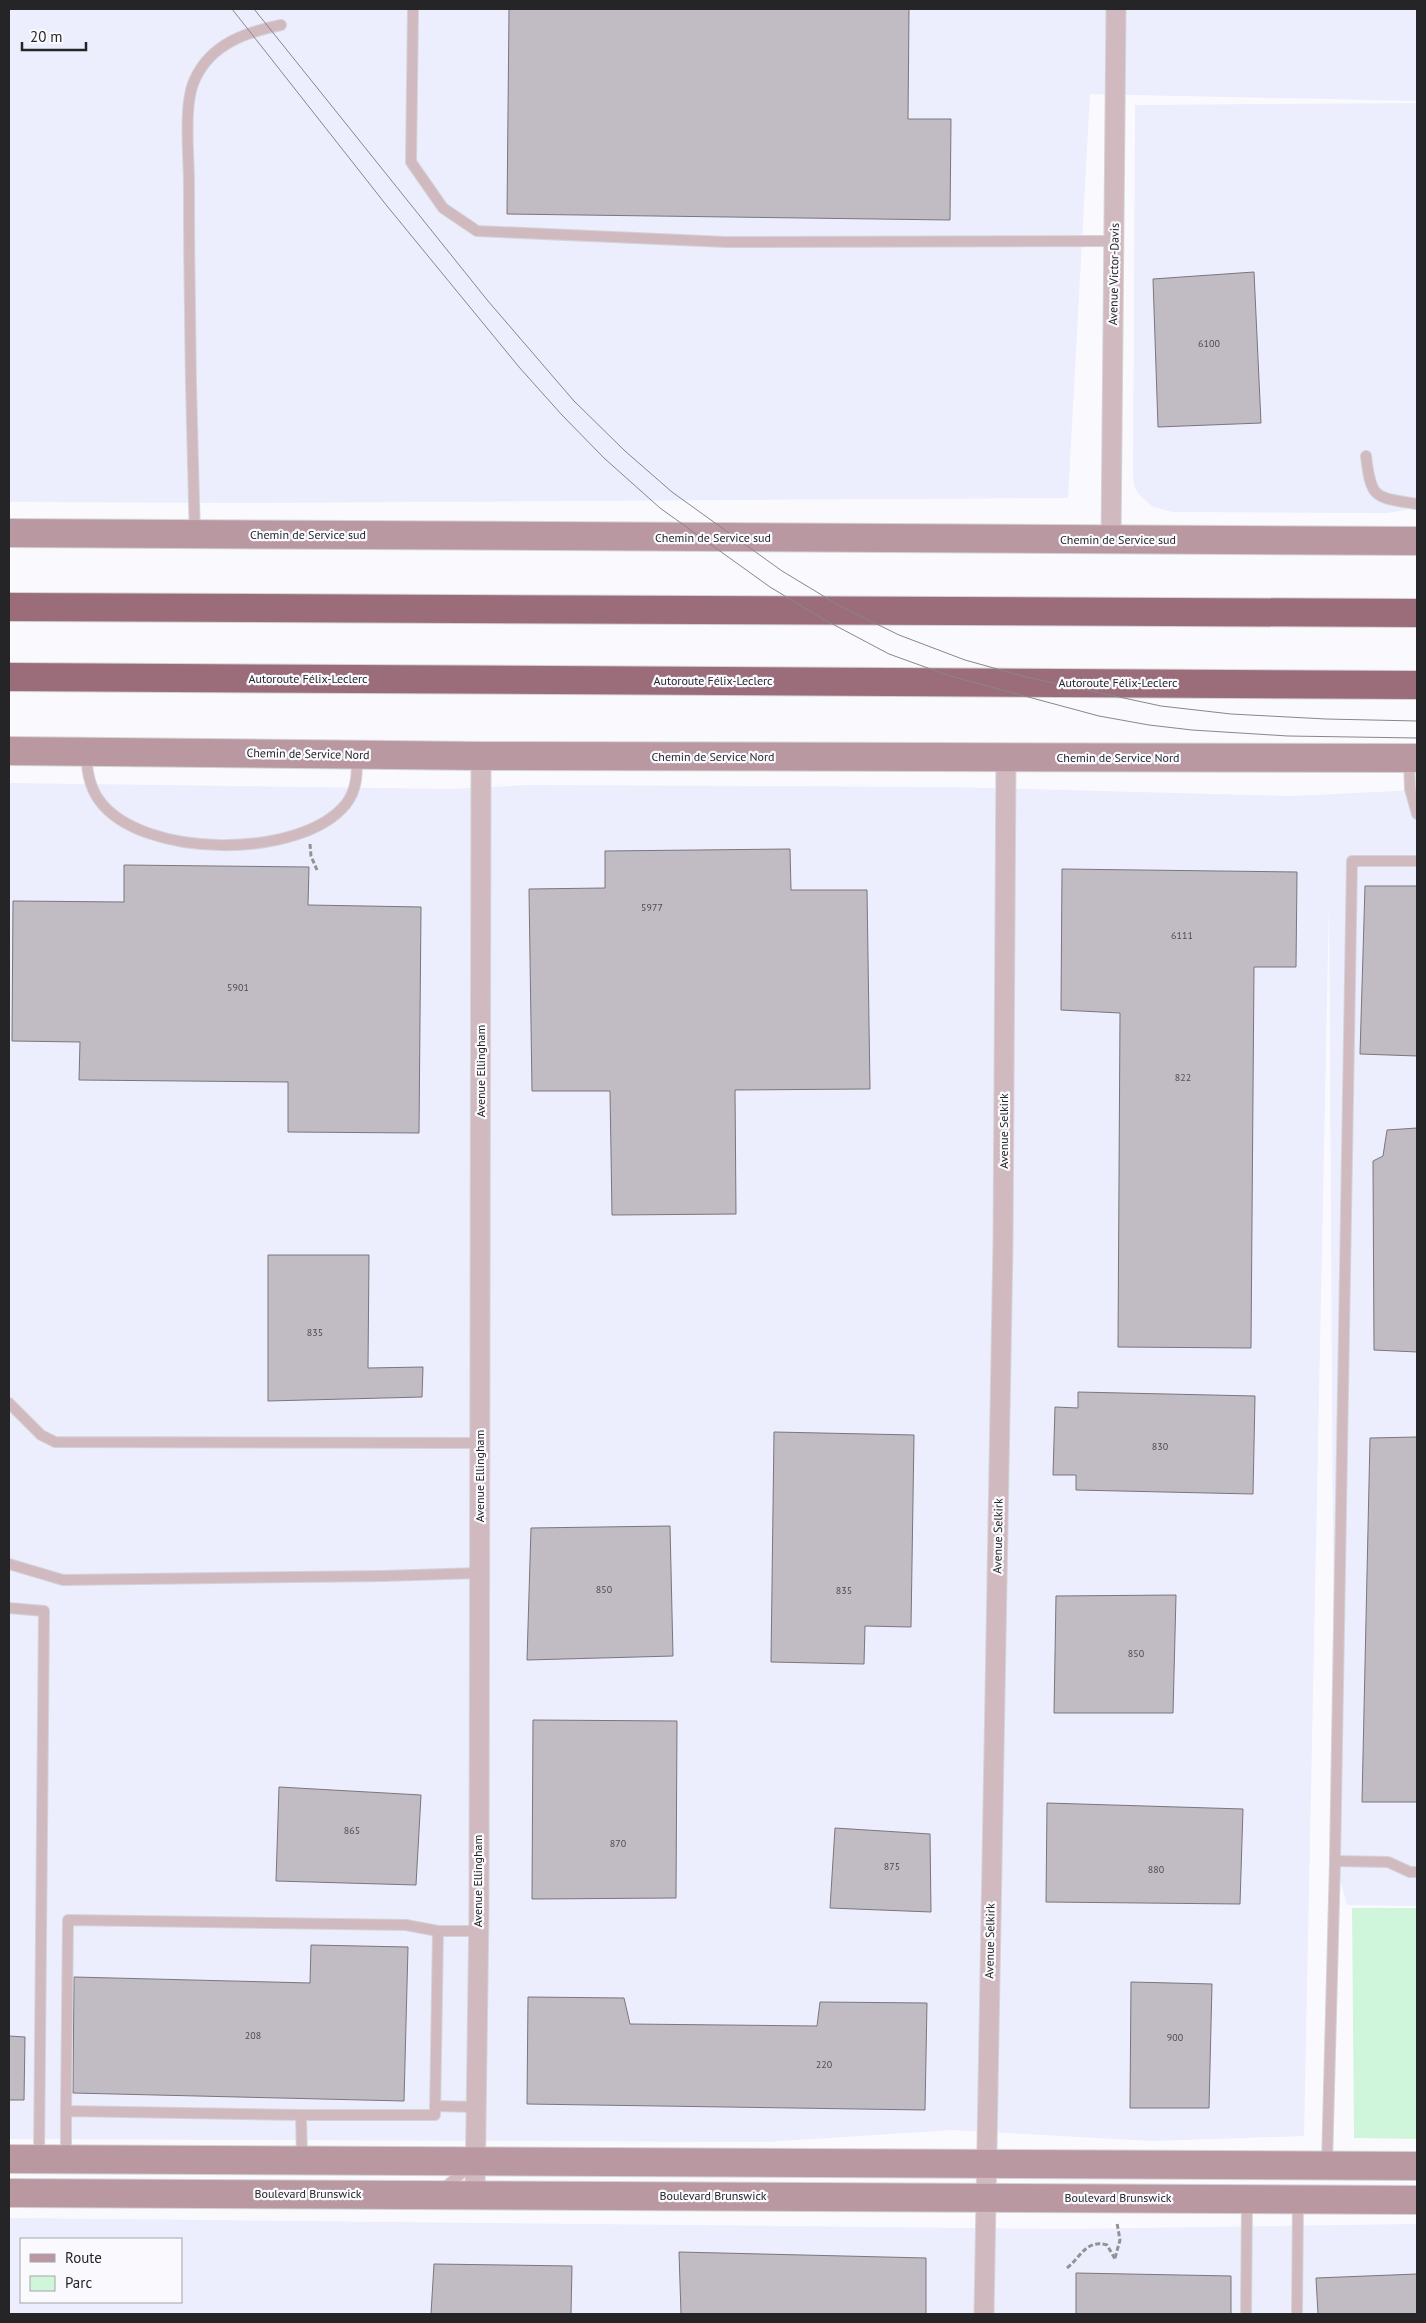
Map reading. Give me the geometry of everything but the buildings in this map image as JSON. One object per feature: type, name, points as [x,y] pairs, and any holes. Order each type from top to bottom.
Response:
[{"type":"highway","points":[[9,607],[1417,613]]},
{"type":"highway","name":"Autoroute Félix-Leclerc","points":[[9,678],[1417,686]]},
{"type":"street","name":"Avenue Victor-Davis","points":[[1111,540],[1116,9]]},
{"type":"street","name":"Chemin de Service sud","points":[[9,533],[1417,541]]},
{"type":"street","name":"Chemin de Service Nord","points":[[9,751],[481,756],[1413,758]]},
{"type":"street","name":"Avenue Ellingham","points":[[475,2195],[478,1931],[481,756]]},
{"type":"street","name":"Avenue Selkirk","points":[[984,2314],[1003,1253],[1006,758]]},
{"type":"street","points":[[9,2159],[1417,2166]]},
{"type":"street","points":[[1326,2199],[1327,2166]]},
{"type":"street","name":"Boulevard Brunswick","points":[[9,2193],[1417,2200]]},
{"type":"lane","points":[[413,9],[411,162],[443,208],[477,231],[726,242],[1114,242]]},
{"type":"lane","points":[[195,534],[189,230],[190,93],[200,68],[221,47],[238,37],[281,25]]},
{"type":"lane","points":[[1366,456],[1370,483],[1377,494],[1389,500],[1417,504]]},
{"type":"lane","points":[[86,752],[88,778],[99,800],[128,824],[174,840],[193,844],[230,845],[267,842],[295,835],[319,825],[332,816],[345,804],[355,786],[357,755]]},
{"type":"lane","points":[[1413,758],[1410,789],[1417,814]]},
{"type":"lane","points":[[1327,2166],[1335,1861],[1352,861],[1417,861]]},
{"type":"lane","points":[[9,1403],[40,1435],[55,1442],[480,1443]]},
{"type":"lane","points":[[9,1564],[62,1580],[383,1576],[479,1572]]},
{"type":"lane","points":[[9,1608],[44,1611],[39,2159]]},
{"type":"lane","points":[[1335,1861],[1388,1862],[1410,1872],[1417,1872]]},
{"type":"lane","points":[[66,2159],[68,1920],[406,1925],[438,1931],[478,1931]]},
{"type":"lane","points":[[66,2111],[435,2115],[438,1931]]},
{"type":"lane","points":[[436,2106],[476,2108]]},
{"type":"lane","points":[[302,2114],[302,2160]]},
{"type":"lane","points":[[437,2195],[476,2161]]},
{"type":"lane","points":[[1246,2314],[1247,2199]]},
{"type":"lane","points":[[1297,2314],[1298,2199]]},
{"type":"path","points":[[310,841],[311,856],[317,870]]},
{"type":"path","points":[[1067,2268],[1078,2260],[1085,2248],[1093,2244],[1107,2245],[1115,2258],[1120,2240],[1118,2214]]},
{"type":"shaded area","points":[[9,9],[1417,9],[1417,101],[1090,94],[1068,498],[243,503],[9,502]]},
{"type":"shaded area","points":[[1417,103],[1417,508],[1387,513],[1172,512],[1151,506],[1138,493],[1134,485],[1133,476],[1135,105]]},
{"type":"shaded area","points":[[9,783],[452,789],[528,785],[950,787],[1293,796],[1417,790],[1417,1906],[1347,1905],[1335,1861],[1329,902],[1304,2136],[1153,2141],[953,2130],[766,2142],[9,2139]]},
{"type":"shaded area","points":[[9,2218],[1068,2229],[1417,2224],[1417,2314],[9,2314]]},
{"type":"green space","points":[[1352,1908],[1417,1908],[1417,2139],[1354,2138]]},
{"type":"tram line","points":[[232,9],[387,206],[519,367],[561,414],[604,458],[660,508],[770,587],[823,619],[889,654],[950,676],[1099,716],[1192,730],[1288,736],[1417,738]]},
{"type":"tram line","points":[[254,9],[488,301],[574,401],[625,451],[672,492],[782,571],[840,606],[899,635],[965,660],[1026,677],[1161,706],[1231,714],[1417,721]]}]
